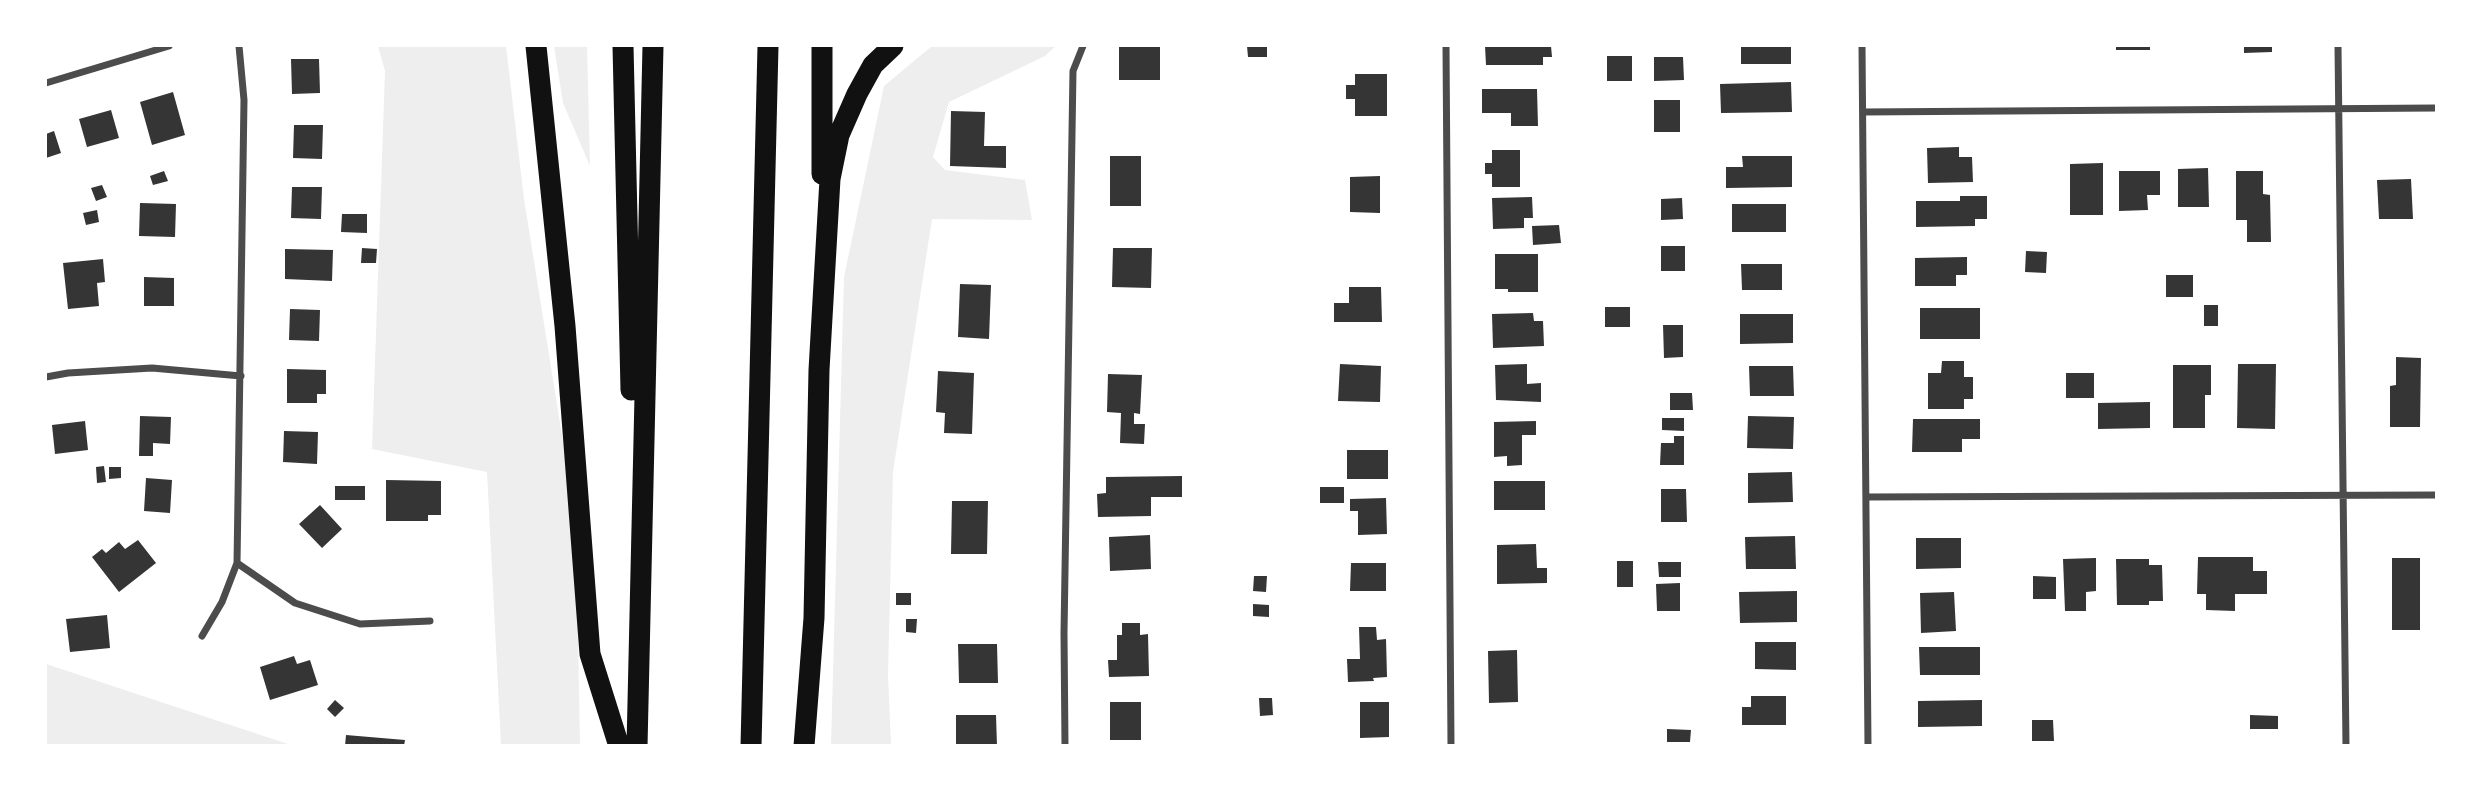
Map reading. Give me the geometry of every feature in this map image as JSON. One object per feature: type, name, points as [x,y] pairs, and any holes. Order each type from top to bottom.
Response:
[{"type":"highway","points":[[536,46],[565,326],[590,654],[620,746]]},
{"type":"highway","points":[[623,46],[639,657]]},
{"type":"highway","points":[[637,746],[653,46]]},
{"type":"highway","points":[[751,746],[768,46]]},
{"type":"highway","points":[[822,46],[823,320]]},
{"type":"highway","points":[[804,746],[814,618],[819,370],[830,178],[839,135],[857,94],[873,65],[893,46]]},
{"type":"street","points":[[46,83],[169,46]]},
{"type":"street","points":[[202,636],[222,602],[237,563],[244,100],[239,46]]},
{"type":"street","points":[[1065,746],[1064,633],[1073,71],[1083,46]]},
{"type":"street","points":[[1446,46],[1451,746]]},
{"type":"street","points":[[1862,46],[1868,746]]},
{"type":"street","points":[[2338,46],[2346,746]]},
{"type":"street","points":[[1863,112],[2437,108]]},
{"type":"street","points":[[46,377],[68,373],[152,368],[241,376]]},
{"type":"street","points":[[1866,497],[2437,495]]},
{"type":"street","points":[[237,563],[295,603],[360,624],[430,621]]},
{"type":"shaded area","points":[[378,46],[506,46],[524,199],[576,523],[580,745],[501,745],[487,472],[372,449],[385,71]]},
{"type":"shaded area","points":[[554,46],[587,46],[590,166],[563,103]]},
{"type":"shaded area","points":[[932,46],[1056,46],[1045,56],[949,102],[933,157],[945,170],[1025,180],[1032,220],[932,219],[893,472],[888,674],[891,745],[831,745],[844,277],[884,86]]},
{"type":"shaded area","points":[[46,664],[291,745],[46,745]]},
{"type":"building","points":[[1119,46],[1160,46],[1160,80],[1119,80]]},
{"type":"building","points":[[1247,46],[1267,46],[1267,57],[1248,57]]},
{"type":"building","points":[[1485,46],[1551,46],[1552,57],[1543,57],[1543,65],[1486,65]]},
{"type":"building","points":[[1741,46],[1791,46],[1791,64],[1741,64]]},
{"type":"building","points":[[2116,46],[2150,46],[2150,50],[2116,50]]},
{"type":"building","points":[[2244,46],[2272,46],[2272,52],[2244,53]]},
{"type":"building","points":[[1607,56],[1632,56],[1632,81],[1607,81]]},
{"type":"building","points":[[1654,57],[1683,57],[1684,80],[1654,81]]},
{"type":"building","points":[[291,59],[319,59],[320,93],[292,94]]},
{"type":"building","points":[[1355,74],[1387,74],[1387,116],[1355,116],[1355,99],[1346,99],[1346,85],[1355,85]]},
{"type":"building","points":[[1791,82],[1792,112],[1721,113],[1720,84]]},
{"type":"building","points":[[1482,89],[1537,89],[1538,126],[1511,126],[1511,113],[1482,113]]},
{"type":"building","points":[[173,92],[185,135],[152,145],[140,102]]},
{"type":"building","points":[[1654,100],[1680,100],[1680,132],[1654,132]]},
{"type":"building","points":[[111,110],[119,138],[87,147],[79,119]]},
{"type":"building","points":[[951,111],[985,112],[984,146],[1006,146],[1006,168],[950,166]]},
{"type":"building","points":[[294,125],[323,125],[322,159],[293,158]]},
{"type":"building","points":[[54,131],[61,153],[46,158],[46,134]]},
{"type":"building","points":[[1959,147],[1959,157],[1972,157],[1973,182],[1928,183],[1927,148]]},
{"type":"building","points":[[1492,150],[1520,150],[1520,187],[1492,187],[1492,174],[1485,174],[1485,163],[1492,163]]},
{"type":"building","points":[[1110,156],[1141,156],[1141,206],[1110,206]]},
{"type":"building","points":[[1742,156],[1792,156],[1792,187],[1726,188],[1726,167],[1743,167]]},
{"type":"building","points":[[2103,163],[2103,215],[2070,215],[2070,164]]},
{"type":"building","points":[[2208,168],[2209,207],[2178,207],[2178,169]]},
{"type":"building","points":[[164,171],[168,181],[153,185],[150,176]]},
{"type":"building","points":[[2119,171],[2160,171],[2160,195],[2147,195],[2148,210],[2119,211]]},
{"type":"building","points":[[2236,171],[2263,171],[2263,194],[2270,195],[2271,242],[2247,242],[2247,220],[2236,220]]},
{"type":"building","points":[[1380,176],[1380,213],[1350,212],[1350,177]]},
{"type":"building","points":[[2411,179],[2413,219],[2379,219],[2377,180]]},
{"type":"building","points":[[102,185],[107,197],[96,201],[91,188]]},
{"type":"building","points":[[292,187],[322,187],[321,219],[291,218]]},
{"type":"building","points":[[1960,196],[1987,196],[1987,219],[1975,219],[1975,226],[1916,227],[1916,201],[1960,201]]},
{"type":"building","points":[[1532,197],[1533,218],[1524,218],[1524,228],[1493,229],[1492,198]]},
{"type":"building","points":[[1682,198],[1683,219],[1661,220],[1661,199]]},
{"type":"building","points":[[140,203],[176,204],[175,237],[139,236]]},
{"type":"building","points":[[1732,204],[1786,204],[1786,232],[1732,232]]},
{"type":"building","points":[[97,210],[99,222],[86,225],[83,213]]},
{"type":"building","points":[[342,214],[367,214],[367,233],[341,232]]},
{"type":"building","points":[[1559,225],[1561,243],[1533,245],[1532,226]]},
{"type":"building","points":[[1661,246],[1685,246],[1685,271],[1661,271]]},
{"type":"building","points":[[362,248],[377,249],[376,263],[361,263]]},
{"type":"building","points":[[1113,248],[1152,248],[1151,288],[1112,287]]},
{"type":"building","points":[[285,249],[333,250],[332,281],[285,279]]},
{"type":"building","points":[[2026,251],[2047,252],[2046,273],[2025,272]]},
{"type":"building","points":[[1495,254],[1538,254],[1538,292],[1495,289]]},
{"type":"building","points":[[1967,257],[1967,275],[1956,275],[1956,286],[1915,286],[1915,258]]},
{"type":"building","points":[[103,259],[105,282],[97,283],[99,306],[68,309],[63,263]]},
{"type":"building","points":[[1741,264],[1782,264],[1782,290],[1742,290]]},
{"type":"building","points":[[2166,275],[2193,275],[2193,297],[2166,297]]},
{"type":"building","points":[[144,277],[174,278],[174,306],[144,306]]},
{"type":"building","points":[[960,284],[991,285],[989,339],[958,337]]},
{"type":"building","points":[[1349,287],[1381,287],[1382,322],[1334,322],[1334,303],[1349,303]]},
{"type":"building","points":[[2204,305],[2218,305],[2218,326],[2204,326]]},
{"type":"building","points":[[1605,307],[1630,307],[1630,327],[1605,327]]},
{"type":"building","points":[[1920,308],[1980,308],[1980,339],[1920,339]]},
{"type":"building","points":[[290,309],[320,310],[319,341],[289,340]]},
{"type":"building","points":[[1533,313],[1534,321],[1543,321],[1544,346],[1493,348],[1492,314]]},
{"type":"building","points":[[1740,314],[1793,314],[1793,343],[1740,344]]},
{"type":"building","points":[[1663,325],[1683,325],[1683,357],[1664,358]]},
{"type":"building","points":[[2396,357],[2421,358],[2420,427],[2390,427],[2390,386],[2396,385]]},
{"type":"building","points":[[1942,361],[1964,361],[1964,377],[1973,377],[1973,399],[1964,399],[1964,409],[1928,409],[1928,373],[1941,373]]},
{"type":"building","points":[[1340,364],[1381,366],[1380,402],[1338,401]]},
{"type":"building","points":[[1527,364],[1527,384],[1541,383],[1541,402],[1496,400],[1495,365]]},
{"type":"building","points":[[2238,364],[2276,364],[2275,429],[2237,428]]},
{"type":"building","points":[[2173,365],[2211,365],[2211,395],[2205,395],[2205,428],[2173,428]]},
{"type":"building","points":[[1749,366],[1793,366],[1794,396],[1750,396]]},
{"type":"building","points":[[287,369],[326,370],[326,394],[317,394],[317,403],[287,403]]},
{"type":"building","points":[[938,371],[974,373],[972,434],[944,433],[945,413],[936,412]]},
{"type":"building","points":[[2066,373],[2094,373],[2094,398],[2066,398]]},
{"type":"building","points":[[1108,374],[1142,375],[1140,414],[1134,413],[1134,424],[1145,424],[1144,444],[1120,443],[1121,413],[1107,412]]},
{"type":"building","points":[[1670,393],[1692,393],[1693,410],[1670,410]]},
{"type":"building","points":[[2150,402],[2150,428],[2098,429],[2098,403]]},
{"type":"building","points":[[140,416],[171,417],[170,444],[153,443],[153,456],[139,456]]},
{"type":"building","points":[[1748,416],[1794,417],[1793,449],[1747,448]]},
{"type":"building","points":[[1662,418],[1684,418],[1684,431],[1662,430]]},
{"type":"building","points":[[1913,419],[1980,419],[1980,439],[1962,439],[1962,452],[1912,452]]},
{"type":"building","points":[[85,421],[88,450],[55,454],[52,425]]},
{"type":"building","points":[[1536,421],[1536,435],[1522,435],[1522,465],[1507,466],[1507,456],[1494,457],[1494,422]]},
{"type":"building","points":[[284,431],[318,432],[317,464],[283,462]]},
{"type":"building","points":[[1674,436],[1684,436],[1684,465],[1660,465],[1661,443],[1674,443]]},
{"type":"building","points":[[1347,450],[1388,450],[1388,479],[1347,479]]},
{"type":"building","points":[[104,466],[106,482],[97,483],[96,467]]},
{"type":"building","points":[[109,467],[121,467],[121,478],[109,479]]},
{"type":"building","points":[[1792,472],[1793,502],[1748,503],[1748,473]]},
{"type":"building","points":[[1182,476],[1182,497],[1151,497],[1151,516],[1098,517],[1097,494],[1106,493],[1106,477]]},
{"type":"building","points":[[146,478],[172,480],[170,513],[144,511]]},
{"type":"building","points":[[386,480],[441,481],[441,515],[428,515],[428,521],[386,521]]},
{"type":"building","points":[[1494,481],[1545,481],[1545,510],[1494,510]]},
{"type":"building","points":[[335,486],[365,486],[365,500],[335,500]]},
{"type":"building","points":[[1320,487],[1344,487],[1344,503],[1320,503]]},
{"type":"building","points":[[1661,489],[1686,489],[1687,522],[1661,522]]},
{"type":"building","points":[[1386,498],[1387,534],[1358,535],[1358,511],[1350,511],[1350,499]]},
{"type":"building","points":[[952,501],[988,501],[987,554],[951,554]]},
{"type":"building","points":[[320,505],[342,529],[322,548],[299,524]]},
{"type":"building","points":[[1150,535],[1151,569],[1110,571],[1109,537]]},
{"type":"building","points":[[1795,536],[1796,569],[1746,569],[1745,537]]},
{"type":"building","points":[[1916,538],[1961,538],[1961,568],[1916,569]]},
{"type":"building","points":[[138,540],[156,563],[119,592],[92,557],[102,549],[106,553],[119,542],[125,549]]},
{"type":"building","points":[[1536,544],[1537,568],[1547,568],[1547,583],[1497,584],[1497,545]]},
{"type":"building","points":[[2198,557],[2253,557],[2253,571],[2267,571],[2267,594],[2235,594],[2235,611],[2206,610],[2206,594],[2197,594]]},
{"type":"building","points":[[2096,558],[2096,591],[2086,592],[2086,611],[2065,611],[2063,559]]},
{"type":"building","points":[[2392,558],[2420,558],[2420,630],[2392,630]]},
{"type":"building","points":[[2116,559],[2149,559],[2149,565],[2162,565],[2163,601],[2149,601],[2149,605],[2117,605]]},
{"type":"building","points":[[1617,561],[1633,561],[1633,587],[1617,587]]},
{"type":"building","points":[[1658,562],[1681,562],[1681,577],[1659,577]]},
{"type":"building","points":[[1351,563],[1386,563],[1386,591],[1350,591]]},
{"type":"building","points":[[1254,576],[1267,576],[1266,592],[1253,591]]},
{"type":"building","points":[[2033,576],[2056,577],[2056,599],[2033,599]]},
{"type":"building","points":[[1680,583],[1680,611],[1657,611],[1656,584]]},
{"type":"building","points":[[1797,591],[1797,622],[1740,623],[1739,592]]},
{"type":"building","points":[[1954,592],[1956,631],[1921,633],[1920,593]]},
{"type":"building","points":[[896,593],[911,593],[911,605],[896,605]]},
{"type":"building","points":[[1253,604],[1269,605],[1269,617],[1253,616]]},
{"type":"building","points":[[107,615],[110,648],[70,652],[66,619]]},
{"type":"building","points":[[906,619],[917,619],[916,633],[906,632]]},
{"type":"building","points":[[1122,623],[1140,623],[1140,635],[1148,634],[1149,676],[1109,677],[1108,660],[1117,660],[1117,635],[1122,635]]},
{"type":"building","points":[[1359,627],[1376,627],[1377,640],[1386,639],[1387,677],[1373,678],[1374,681],[1348,682],[1347,659],[1360,659]]},
{"type":"building","points":[[1755,642],[1796,642],[1796,670],[1755,669]]},
{"type":"building","points":[[958,644],[997,644],[998,683],[959,683]]},
{"type":"building","points":[[1919,647],[1980,647],[1980,675],[1920,675]]},
{"type":"building","points":[[1517,650],[1518,702],[1489,703],[1488,651]]},
{"type":"building","points":[[294,656],[297,664],[310,660],[318,685],[270,700],[260,667]]},
{"type":"building","points":[[1751,696],[1786,696],[1786,725],[1742,725],[1742,707],[1751,707]]},
{"type":"building","points":[[1259,698],[1272,698],[1273,715],[1260,716]]},
{"type":"building","points":[[335,700],[344,708],[335,717],[327,709]]},
{"type":"building","points":[[1982,700],[1982,726],[1918,727],[1918,701]]},
{"type":"building","points":[[1110,702],[1141,702],[1141,740],[1110,740]]},
{"type":"building","points":[[1360,702],[1389,702],[1389,737],[1360,738]]},
{"type":"building","points":[[956,715],[996,715],[997,746],[956,746]]},
{"type":"building","points":[[2250,715],[2278,716],[2278,729],[2250,729]]},
{"type":"building","points":[[2032,720],[2053,720],[2054,741],[2032,741]]},
{"type":"building","points":[[1667,729],[1691,730],[1690,742],[1667,742]]},
{"type":"building","points":[[346,735],[405,740],[404,746],[345,746]]}]
